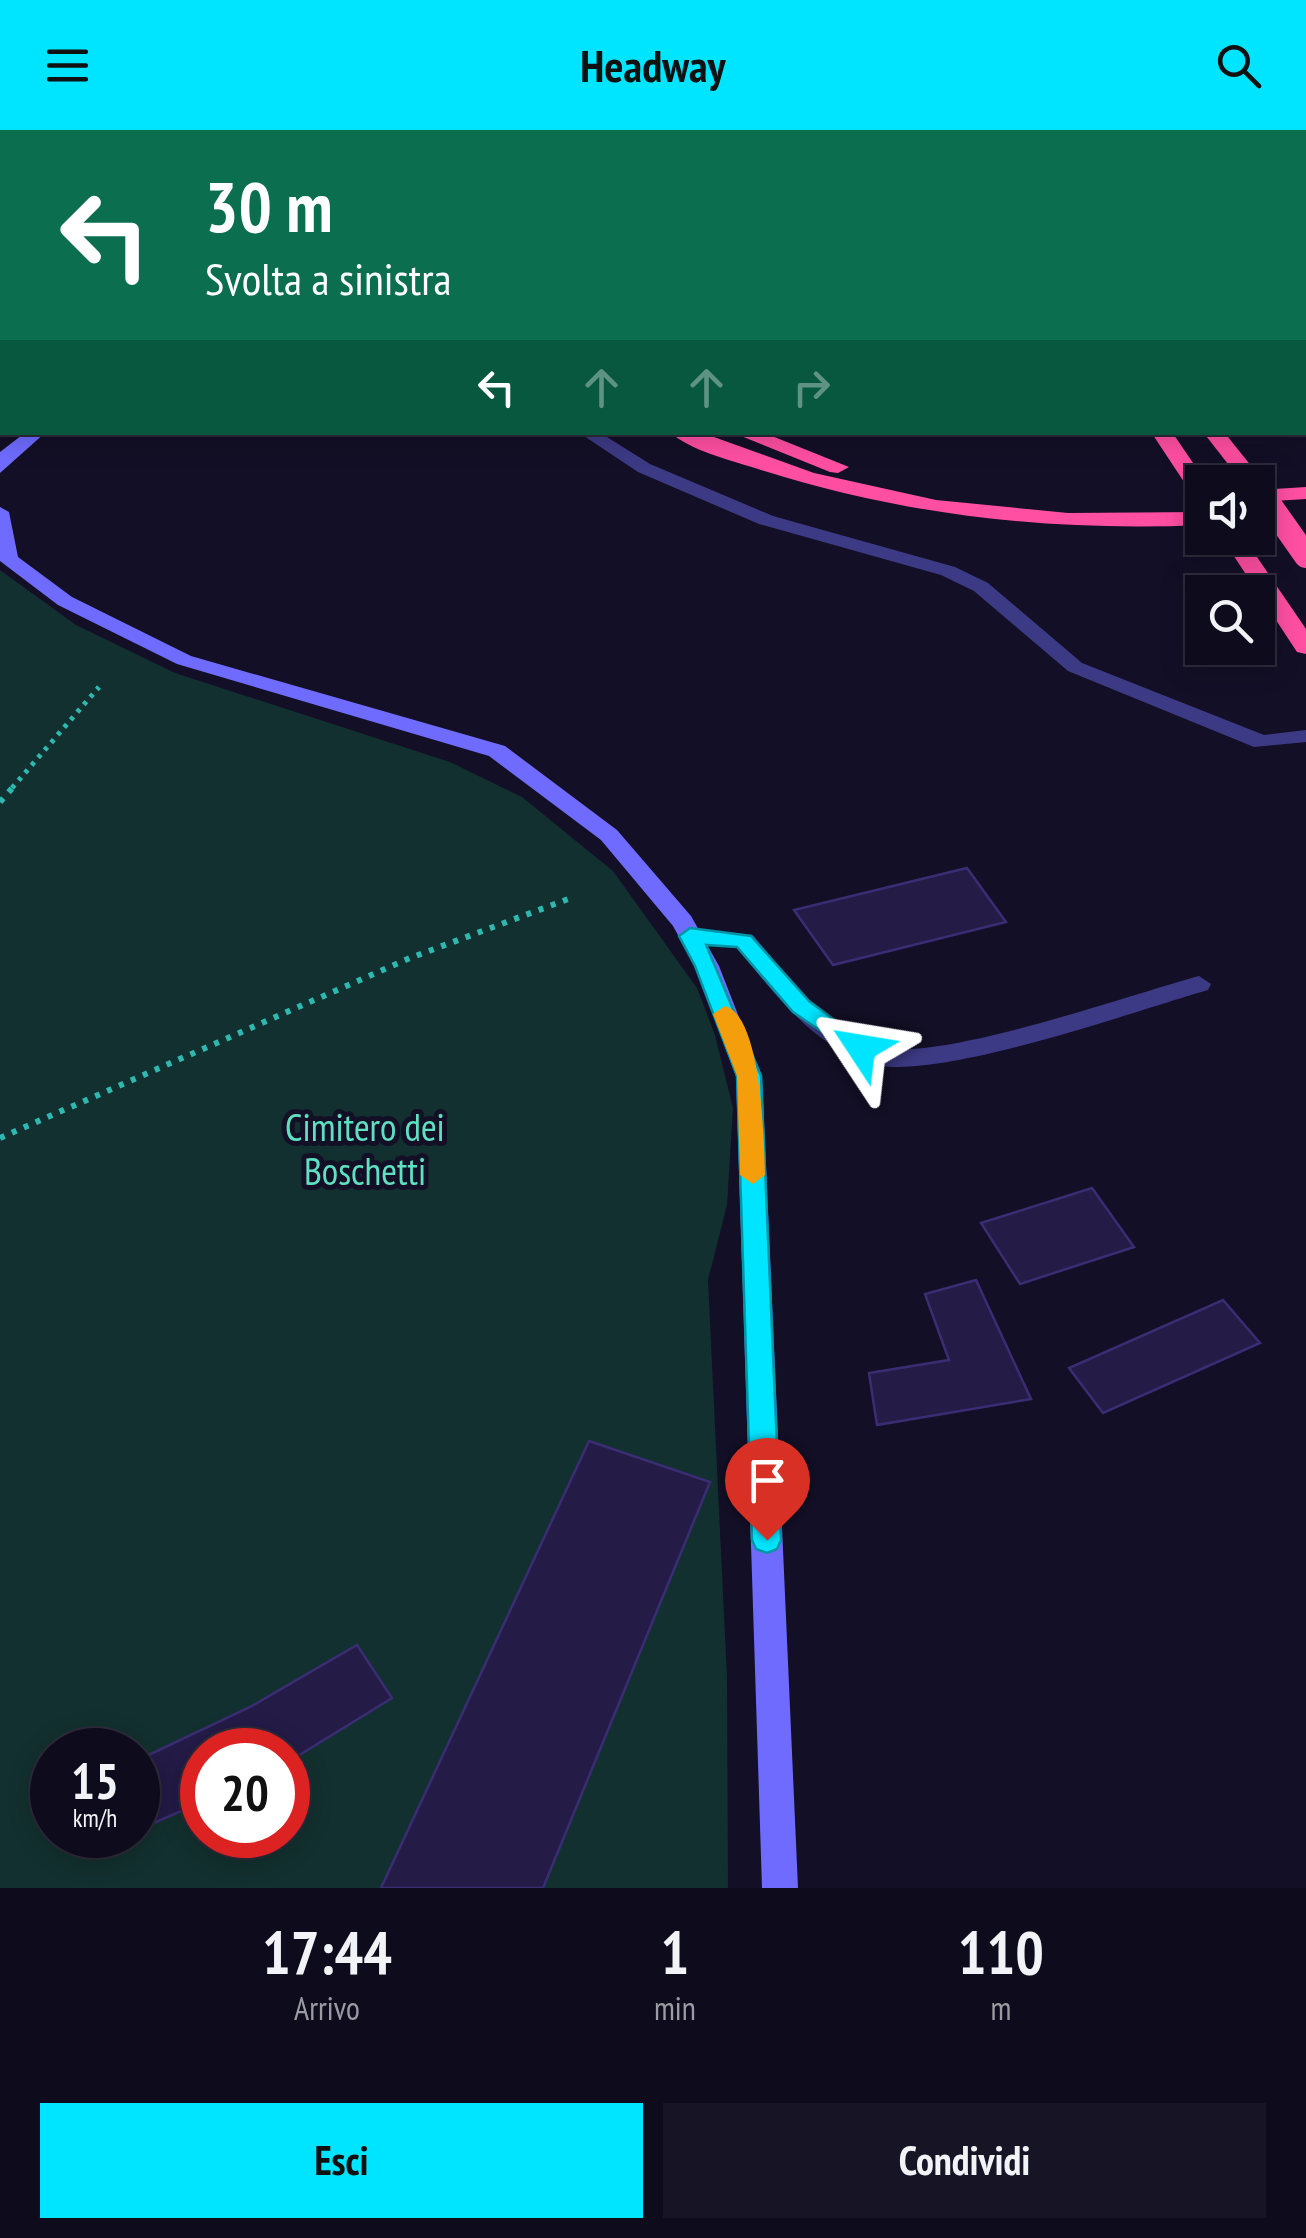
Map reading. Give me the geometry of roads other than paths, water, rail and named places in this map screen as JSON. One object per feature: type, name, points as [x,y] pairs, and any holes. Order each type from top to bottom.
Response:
[{"type":"highway","points":[[687,435],[762,466],[886,499],[946,510],[1089,522],[1185,519]]},
{"type":"highway","points":[[751,435],[873,478],[950,493],[1033,502],[1185,496]]},
{"type":"highway","points":[[1220,439],[1239,465]]},
{"type":"highway","points":[[1168,441],[1185,468]]},
{"type":"highway","points":[[1275,491],[1306,493]]},
{"type":"highway","points":[[1275,514],[1306,556]]},
{"type":"highway","points":[[1275,515],[1306,514]]},
{"type":"highway","points":[[1244,555],[1306,646]]},
{"type":"street","points":[[0,468],[8,454],[34,435]]},
{"type":"street","points":[[0,512],[4,554],[65,601],[184,660],[496,751],[610,835],[690,936],[706,966],[749,1076],[780,1888]]},
{"type":"lane","points":[[591,435],[644,468],[766,520],[948,571],[981,587],[1074,668],[1262,742],[1306,736]]},
{"type":"lane","points":[[690,936],[744,941],[801,1007],[878,1057],[954,1052],[1199,984]]},
{"type":"park label","name":"Cimitero dei Boschetti","points":[[365,1148]]}]
